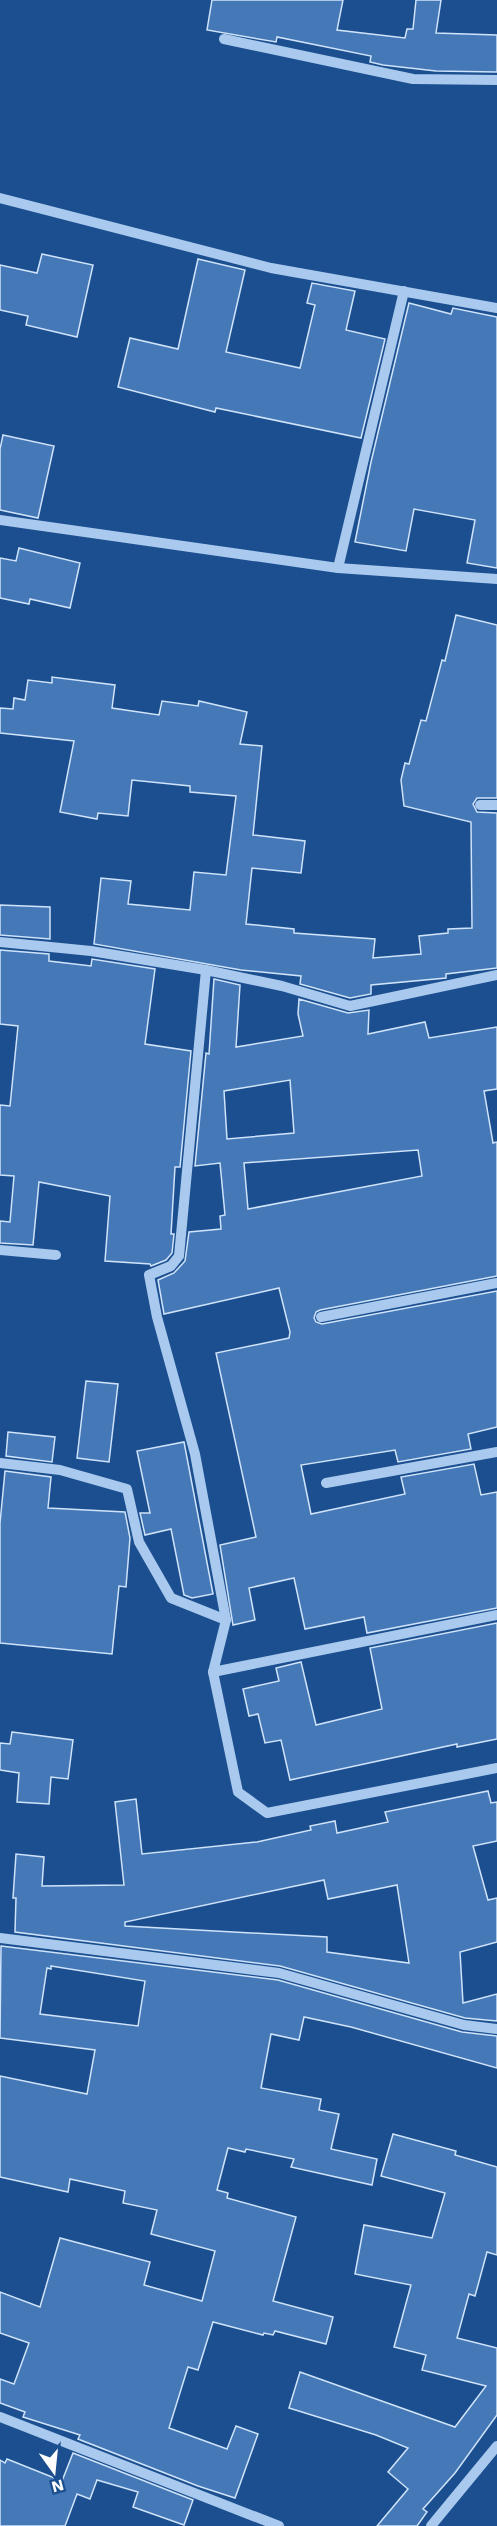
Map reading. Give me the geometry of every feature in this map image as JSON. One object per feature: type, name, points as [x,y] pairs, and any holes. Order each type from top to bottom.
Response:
[{"type":"street","points":[[224,39],[413,79],[497,80]]},
{"type":"street","points":[[0,198],[271,268],[497,308]]},
{"type":"street","points":[[338,568],[404,291]]},
{"type":"street","points":[[0,520],[338,568],[497,579]]},
{"type":"street","points":[[480,805],[497,805]]},
{"type":"street","points":[[0,942],[91,951],[206,970],[282,986],[350,1006],[497,975]]},
{"type":"street","points":[[206,970],[179,1256],[171,1266],[149,1275],[157,1317],[195,1454],[226,1620],[213,1672],[238,1792],[267,1813],[497,1768]]},
{"type":"street","points":[[0,1250],[56,1255]]},
{"type":"street","points":[[321,1317],[497,1283]]},
{"type":"street","points":[[326,1484],[497,1452]]},
{"type":"street","points":[[0,1463],[60,1470],[127,1490],[139,1542],[171,1598],[226,1620]]},
{"type":"street","points":[[213,1672],[497,1615]]},
{"type":"street","points":[[0,1938],[279,1973],[464,2025],[497,2029]]},
{"type":"street","points":[[0,2416],[279,2526]]},
{"type":"street","points":[[430,2526],[497,2446]]},
{"type":"building","points":[[212,0],[343,0],[337,30],[405,38],[407,29],[413,29],[416,0],[441,0],[436,33],[497,35],[497,72],[436,71],[383,65],[370,62],[371,56],[277,37],[276,42],[207,30]]},
{"type":"building","points":[[42,254],[93,265],[77,337],[26,325],[28,316],[0,310],[0,265],[37,273]]},
{"type":"building","points":[[198,259],[245,270],[226,352],[300,368],[315,305],[307,303],[312,283],[355,291],[346,330],[385,339],[361,438],[216,408],[215,412],[118,387],[130,338],[178,349]]},
{"type":"building","points":[[409,303],[451,314],[453,308],[497,317],[497,568],[467,563],[475,520],[414,509],[406,551],[355,542],[371,462]]},
{"type":"building","points":[[3,435],[54,446],[38,518],[0,510],[0,449]]},
{"type":"building","points":[[19,548],[80,563],[70,608],[30,599],[29,604],[0,598],[0,558],[16,561]]},
{"type":"building","points":[[456,615],[497,625],[497,798],[477,798],[473,804],[477,812],[497,813],[497,968],[446,974],[446,978],[371,985],[371,994],[350,998],[300,984],[301,976],[241,970],[94,944],[101,878],[131,881],[128,904],[190,910],[194,872],[226,875],[236,796],[190,792],[190,786],[132,780],[128,816],[98,813],[97,819],[60,812],[74,741],[0,733],[0,708],[13,709],[14,698],[25,700],[28,680],[52,683],[52,677],[115,685],[112,708],[159,715],[162,701],[198,706],[199,701],[247,712],[240,744],[262,746],[253,835],[305,841],[301,873],[252,868],[246,924],[294,929],[294,933],[375,939],[373,958],[421,954],[419,936],[448,933],[448,929],[472,928],[471,822],[404,806],[401,780],[405,763],[409,764],[421,720],[426,721],[442,660],[445,661]]},
{"type":"building","points":[[0,905],[50,907],[50,939],[0,935]]},
{"type":"building","points":[[0,950],[49,954],[49,961],[91,966],[92,959],[155,969],[145,1044],[191,1051],[180,1167],[175,1167],[172,1253],[166,1260],[151,1266],[150,1264],[105,1261],[110,1196],[39,1182],[33,1245],[0,1243],[0,1221],[10,1222],[14,1176],[0,1175],[0,1105],[10,1106],[18,1026],[0,1024]]},
{"type":"building","points":[[214,979],[240,985],[236,1047],[303,1036],[298,1014],[299,999],[348,1013],[369,1010],[368,1034],[425,1022],[429,1038],[497,1027],[497,1089],[484,1091],[493,1143],[497,1142],[497,1276],[320,1310],[316,1312],[314,1318],[316,1322],[322,1324],[497,1291],[497,1427],[468,1434],[471,1449],[398,1462],[395,1450],[301,1465],[311,1514],[405,1494],[401,1477],[474,1464],[481,1495],[497,1492],[497,1608],[367,1633],[364,1617],[305,1629],[294,1578],[249,1588],[255,1620],[233,1625],[220,1545],[256,1537],[216,1353],[289,1338],[290,1332],[279,1288],[164,1314],[158,1280],[174,1273],[185,1261],[189,1232],[221,1229],[220,1216],[225,1215],[220,1163],[195,1166],[206,1053],[209,1054]],"holes":[[[290,1080],[294,1133],[227,1139],[224,1091]],[[418,1150],[422,1176],[248,1209],[244,1163]]]},
{"type":"building","points":[[86,1381],[118,1384],[109,1462],[77,1458]]},
{"type":"building","points":[[8,1432],[55,1437],[52,1462],[6,1456]]},
{"type":"building","points":[[184,1442],[213,1594],[192,1598],[184,1595],[171,1529],[145,1535],[140,1513],[150,1513],[137,1451]]},
{"type":"building","points":[[5,1471],[51,1477],[48,1508],[125,1512],[130,1538],[126,1587],[119,1586],[112,1654],[0,1643],[0,1523]]},
{"type":"building","points":[[497,1623],[497,1739],[457,1747],[457,1744],[290,1780],[281,1740],[265,1743],[258,1714],[249,1716],[243,1689],[279,1681],[276,1668],[301,1662],[316,1725],[382,1709],[370,1648]]},
{"type":"building","points":[[12,1732],[73,1740],[68,1779],[51,1777],[49,1804],[17,1802],[19,1773],[0,1770],[0,1743],[10,1744]]},
{"type":"building","points":[[488,1791],[491,1803],[497,1802],[497,1841],[473,1846],[488,1900],[497,1898],[497,1942],[460,1952],[463,2003],[497,1994],[497,2021],[465,2018],[280,1966],[15,1932],[16,1898],[13,1898],[16,1854],[44,1857],[42,1886],[124,1885],[115,1802],[136,1799],[142,1854],[257,1842],[311,1830],[310,1826],[335,1821],[337,1833],[388,1822],[385,1812]],"holes":[[[324,1880],[328,1899],[397,1885],[409,1963],[327,1952],[327,1937],[125,1926],[125,1922]]]},
{"type":"building","points":[[1,1946],[278,1980],[462,2032],[497,2036],[497,2068],[351,2027],[304,2017],[299,2040],[271,2034],[261,2088],[321,2099],[319,2110],[339,2114],[331,2149],[377,2159],[372,2185],[291,2167],[294,2159],[246,2149],[245,2152],[228,2148],[217,2190],[228,2193],[227,2198],[296,2217],[273,2301],[333,2317],[326,2344],[275,2331],[273,2335],[264,2333],[263,2335],[213,2322],[198,2370],[188,2367],[169,2428],[227,2449],[236,2426],[258,2434],[235,2498],[78,2439],[80,2435],[23,2417],[25,2412],[0,2403],[0,2379],[14,2384],[29,2343],[0,2333],[0,2292],[40,2307],[60,2238],[150,2262],[144,2285],[202,2301],[215,2251],[151,2234],[157,2210],[123,2203],[125,2191],[70,2179],[68,2192],[0,2177],[0,2076],[87,2094],[95,2050],[0,2038]],"holes":[[[51,1966],[145,1981],[138,2026],[40,2014],[47,1968],[51,1969]]]},
{"type":"building","points":[[393,2134],[456,2151],[455,2155],[497,2167],[497,2255],[487,2252],[475,2296],[469,2294],[457,2338],[497,2348],[497,2415],[455,2473],[423,2509],[427,2512],[417,2526],[377,2526],[408,2489],[388,2472],[408,2448],[376,2435],[289,2408],[300,2372],[455,2427],[486,2386],[422,2370],[426,2355],[394,2347],[411,2285],[355,2274],[364,2225],[432,2238],[445,2193],[381,2176]]},
{"type":"building","points":[[73,2453],[193,2500],[184,2525],[133,2507],[138,2492],[97,2480],[90,2499],[77,2494],[65,2526],[0,2526],[0,2460],[5,2463],[7,2459],[62,2481]]}]
